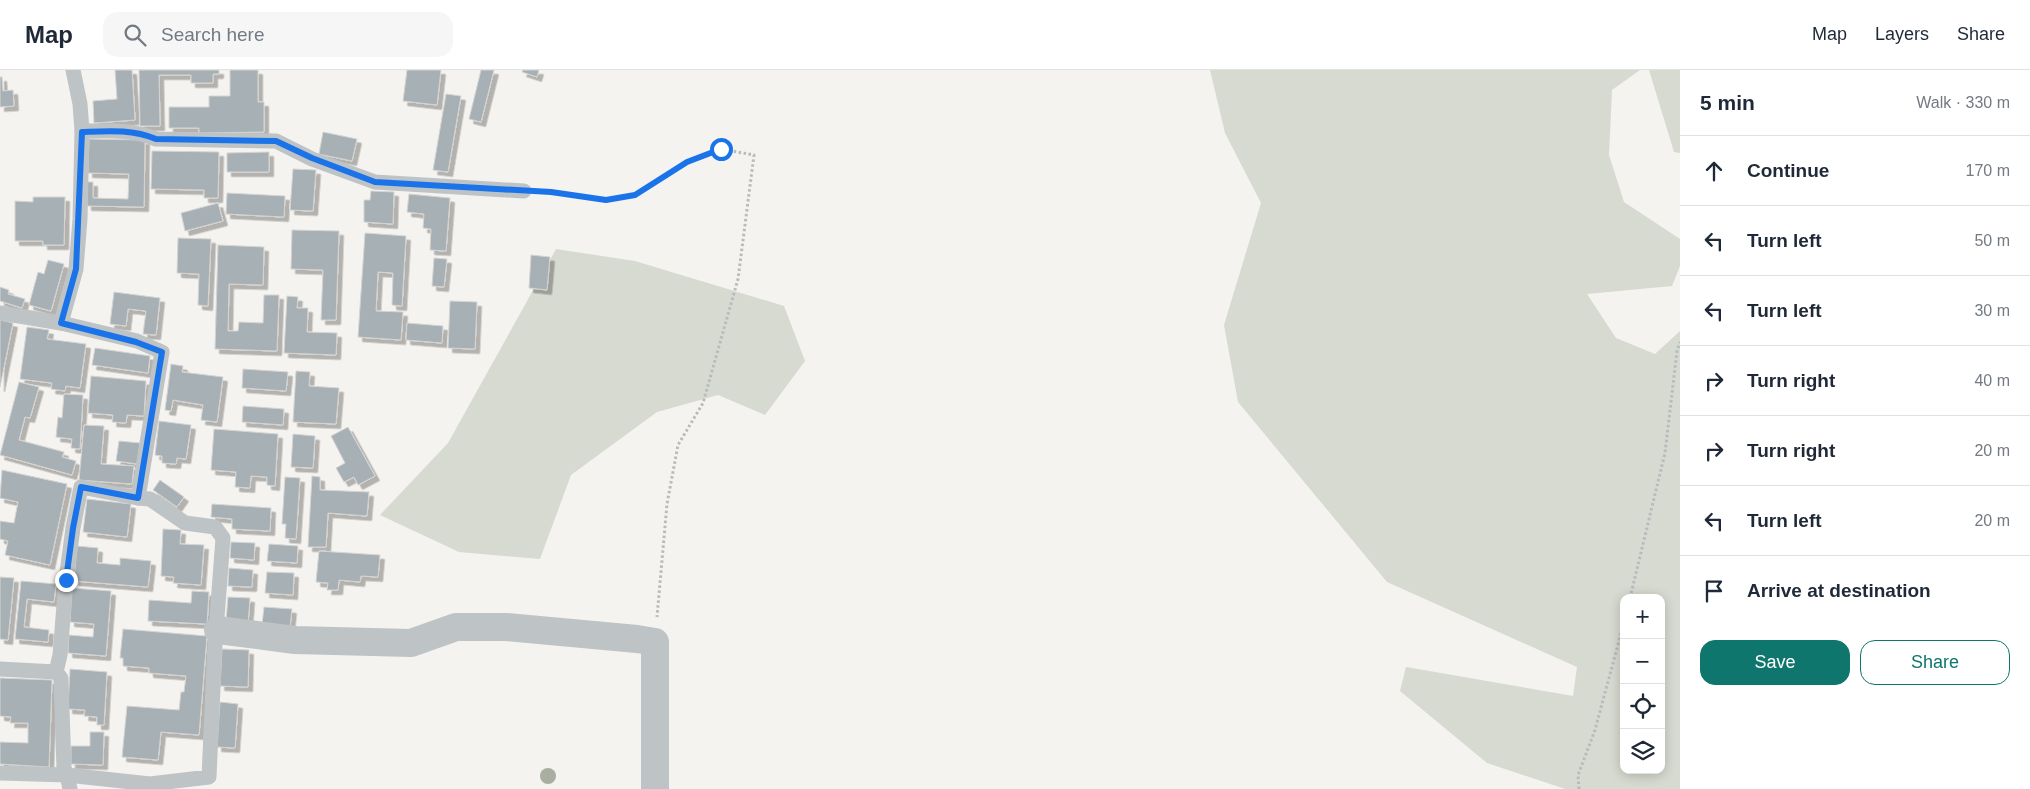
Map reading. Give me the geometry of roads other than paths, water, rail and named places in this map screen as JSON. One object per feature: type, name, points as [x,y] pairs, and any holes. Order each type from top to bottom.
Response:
[{"type":"street","points":[[218,630],[295,640],[411,643],[456,627],[506,627],[655,642],[655,789]]},
{"type":"lane","points":[[61,323],[76,269],[82,132],[80,104],[73,70]]},
{"type":"lane","points":[[82,132],[121,130],[141,133],[156,139],[276,141],[312,158],[375,182],[524,191]]},
{"type":"lane","points":[[0,314],[61,323],[136,342],[162,352],[138,498]]},
{"type":"lane","points":[[0,772],[68,782],[150,784],[209,778],[215,644],[218,630],[223,538],[215,527],[185,523],[150,499],[81,487],[73,528],[60,655],[56,672]]},
{"type":"lane","points":[[0,669],[56,672],[61,678],[64,768],[68,782]]}]
